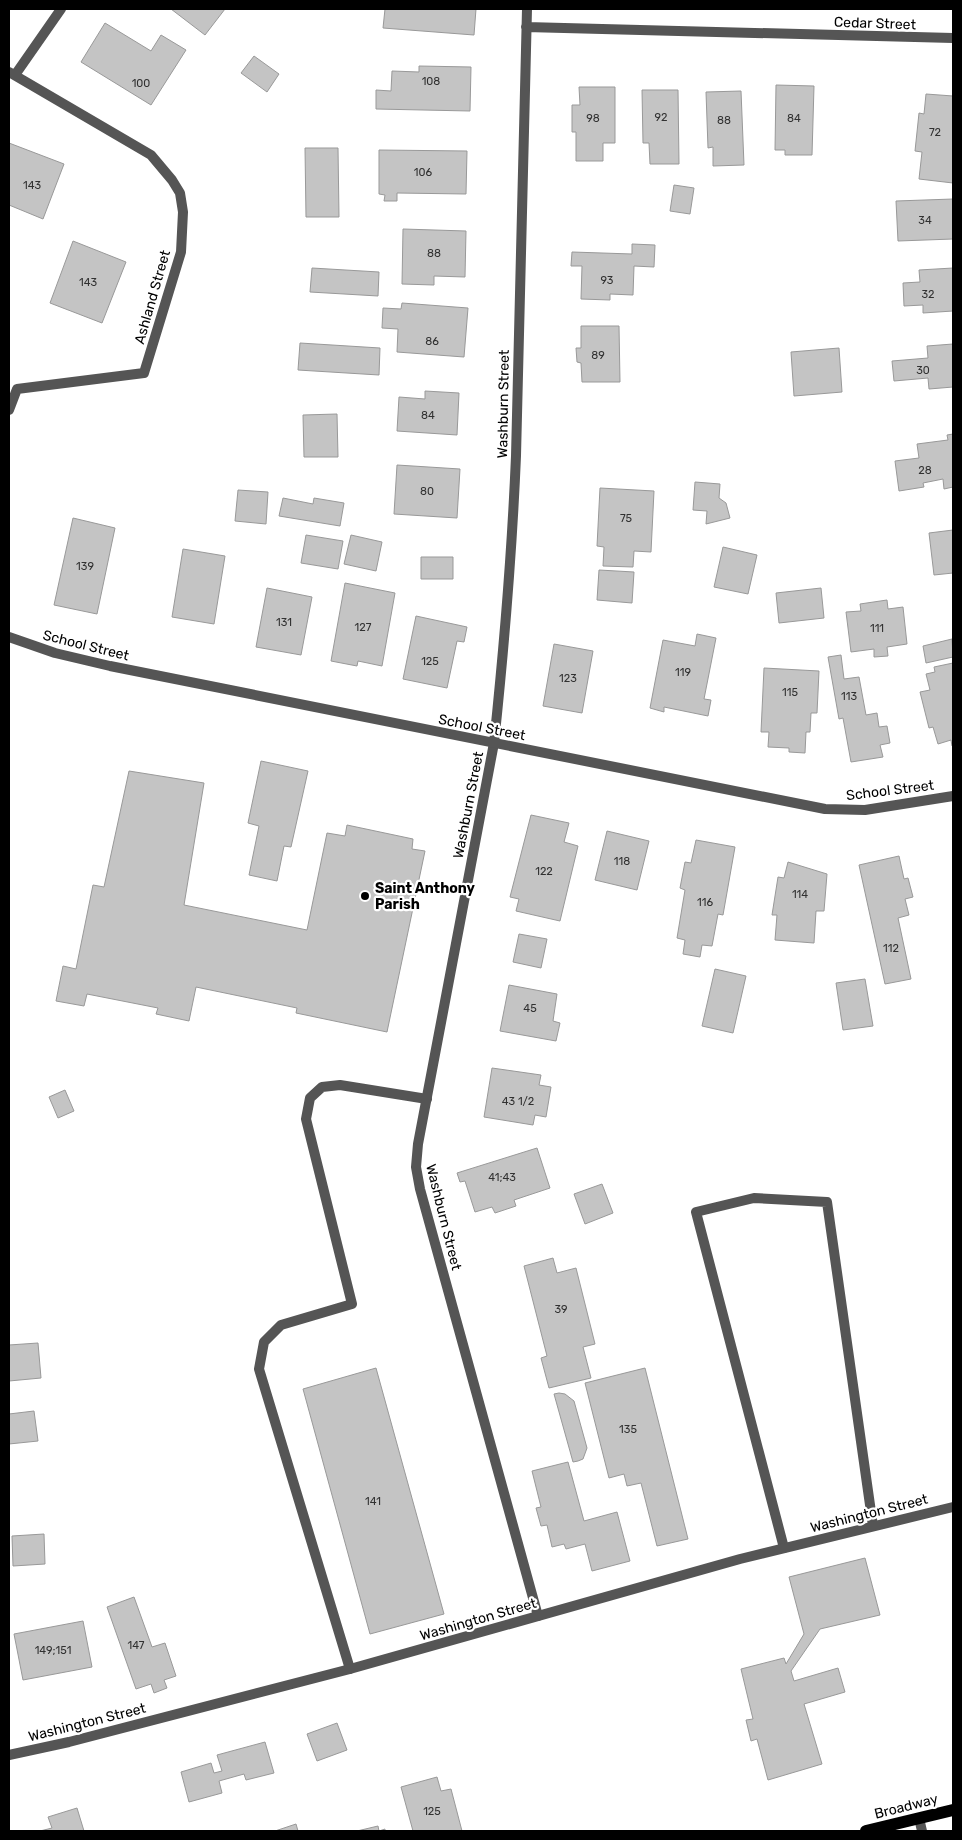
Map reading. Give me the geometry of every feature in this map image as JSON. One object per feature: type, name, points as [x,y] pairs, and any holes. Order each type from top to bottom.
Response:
[{"type":"main road","name":"Broadway","points":[[866,1831],[921,1825],[953,1810]]},
{"type":"street","name":"Ashland Street","points":[[9,410],[17,389],[144,373],[181,252],[183,212],[180,193],[172,180],[151,155],[12,73],[61,9]]},
{"type":"street","name":"Washburn Street","points":[[527,9],[514,507],[500,689],[494,744],[417,1156],[418,1178],[538,1616]]},
{"type":"street","name":"Cedar Street","points":[[526,27],[953,38]]},
{"type":"street","name":"School Street","points":[[9,637],[55,652],[110,666],[825,809],[865,810],[953,796]]},
{"type":"street","points":[[350,1669],[259,1369],[264,1342],[281,1325],[352,1304],[306,1118],[310,1098],[322,1087],[340,1085],[427,1099]]},
{"type":"street","points":[[784,1548],[696,1212],[754,1198],[827,1202],[874,1526]]},
{"type":"street","name":"Washington Street","points":[[9,1755],[69,1742],[350,1669],[784,1548],[953,1507]]},
{"type":"building","points":[[171,9],[225,9],[205,35]]},
{"type":"building","points":[[385,9],[476,9],[474,35],[383,28]]},
{"type":"building","points":[[105,23],[151,51],[161,35],[186,50],[151,105],[81,62]]},
{"type":"building","points":[[254,56],[279,74],[267,92],[241,73]]},
{"type":"building","points":[[419,66],[471,67],[470,111],[376,109],[376,90],[391,91],[392,71],[419,72]]},
{"type":"building","points":[[776,85],[814,86],[812,155],[785,155],[785,150],[775,150]]},
{"type":"building","points":[[579,87],[615,87],[615,143],[603,143],[603,161],[576,161],[576,132],[572,132],[572,105],[580,105]]},
{"type":"building","points":[[642,90],[678,90],[679,164],[650,164],[649,143],[643,143]]},
{"type":"building","points":[[741,91],[744,165],[713,166],[713,147],[708,148],[706,92]]},
{"type":"building","points":[[926,94],[953,96],[953,183],[919,179],[922,152],[915,151],[919,113],[924,114]]},
{"type":"building","points":[[9,143],[64,164],[43,219],[9,205]]},
{"type":"building","points":[[305,148],[338,148],[339,217],[306,217]]},
{"type":"building","points":[[379,150],[467,151],[466,194],[397,193],[397,201],[384,201],[385,195],[379,194]]},
{"type":"building","points":[[674,185],[694,188],[690,214],[670,211]]},
{"type":"building","points":[[953,199],[953,239],[898,241],[896,201]]},
{"type":"building","points":[[403,229],[466,231],[465,277],[434,276],[434,285],[402,284]]},
{"type":"building","points":[[73,241],[126,262],[102,323],[50,303]]},
{"type":"building","points":[[632,244],[655,245],[654,267],[634,266],[633,295],[610,294],[610,300],[581,299],[582,266],[571,266],[572,252],[632,254]]},
{"type":"building","points":[[312,268],[379,272],[378,296],[310,292]]},
{"type":"building","points":[[953,268],[953,311],[923,313],[923,305],[904,306],[903,283],[920,282],[919,270]]},
{"type":"building","points":[[402,303],[468,308],[464,357],[397,352],[398,329],[382,328],[383,308],[401,309]]},
{"type":"building","points":[[581,326],[619,326],[620,382],[582,382],[581,363],[577,362],[576,348],[581,348]]},
{"type":"building","points":[[300,343],[380,348],[379,375],[298,370]]},
{"type":"building","points":[[953,344],[953,387],[929,389],[928,378],[894,381],[892,361],[928,358],[927,346]]},
{"type":"building","points":[[839,348],[842,392],[794,396],[791,352]]},
{"type":"building","points":[[425,391],[459,393],[457,435],[397,431],[399,397],[425,399]]},
{"type":"building","points":[[337,414],[338,457],[304,457],[303,415]]},
{"type":"building","points":[[953,434],[953,487],[944,489],[943,479],[923,483],[924,487],[899,491],[895,461],[919,458],[917,444],[948,440],[947,435]]},
{"type":"building","points":[[397,465],[460,469],[457,518],[394,514]]},
{"type":"building","points":[[695,482],[720,484],[719,498],[726,503],[730,518],[706,524],[707,511],[693,510]]},
{"type":"building","points":[[600,488],[654,491],[651,552],[634,551],[633,567],[603,566],[604,547],[597,546]]},
{"type":"building","points":[[238,490],[268,492],[266,524],[235,521]]},
{"type":"building","points":[[283,498],[313,504],[314,498],[344,503],[340,526],[279,516]]},
{"type":"building","points":[[73,518],[115,528],[97,614],[54,605]]},
{"type":"building","points":[[953,530],[953,573],[934,575],[929,533]]},
{"type":"building","points":[[306,535],[343,541],[338,569],[301,563]]},
{"type":"building","points":[[351,535],[382,542],[376,571],[344,564]]},
{"type":"building","points":[[723,547],[757,555],[748,594],[714,587]]},
{"type":"building","points":[[183,549],[225,556],[214,624],[172,617]]},
{"type":"building","points":[[421,557],[453,557],[453,579],[421,579]]},
{"type":"building","points":[[599,570],[634,572],[632,603],[597,600]]},
{"type":"building","points":[[345,583],[395,593],[382,666],[358,661],[357,666],[331,661]]},
{"type":"building","points":[[267,588],[312,597],[301,655],[256,647]]},
{"type":"building","points":[[821,588],[824,618],[779,623],[776,593]]},
{"type":"building","points":[[887,600],[888,609],[903,607],[907,644],[887,647],[888,656],[874,657],[874,649],[851,652],[846,612],[861,611],[860,604]]},
{"type":"building","points":[[416,616],[467,627],[464,642],[457,641],[447,688],[403,679]]},
{"type":"building","points":[[697,634],[716,638],[704,699],[711,700],[708,716],[664,707],[664,712],[650,708],[663,640],[695,646]]},
{"type":"building","points":[[952,639],[953,657],[926,663],[923,646]]},
{"type":"building","points":[[554,644],[593,651],[582,713],[543,706]]},
{"type":"building","points":[[841,655],[844,679],[859,677],[866,715],[877,713],[879,727],[887,726],[890,743],[880,745],[883,757],[851,762],[843,718],[839,719],[828,657]]},
{"type":"building","points":[[953,663],[952,746],[951,740],[938,744],[933,727],[929,728],[920,692],[930,690],[926,674],[935,672],[934,667]]},
{"type":"building","points":[[764,668],[819,671],[817,713],[811,713],[810,732],[806,732],[805,753],[789,752],[789,748],[768,747],[769,732],[761,732]]},
{"type":"building","points":[[261,761],[308,771],[291,847],[284,846],[277,881],[249,875],[259,826],[248,823]]},
{"type":"building","name":"Saint Anthony Parish","points":[[129,771],[204,783],[184,905],[307,930],[327,833],[345,836],[347,825],[413,839],[412,849],[425,851],[387,1032],[296,1013],[297,1008],[196,987],[189,1021],[156,1014],[158,1008],[87,994],[84,1006],[56,1001],[63,966],[76,969],[93,885],[104,887]]},
{"type":"building","points":[[531,815],[569,823],[564,842],[578,846],[560,921],[516,911],[519,899],[510,897]]},
{"type":"building","points":[[607,831],[649,841],[637,890],[595,880]]},
{"type":"building","points":[[696,840],[735,847],[723,915],[718,914],[712,946],[702,945],[700,957],[683,954],[685,940],[677,938],[685,890],[680,888],[685,862],[691,863]]},
{"type":"building","points":[[899,856],[904,879],[908,878],[913,897],[905,899],[909,915],[898,918],[911,979],[885,984],[859,865]]},
{"type":"building","points":[[788,862],[827,874],[824,911],[816,911],[814,943],[775,940],[777,915],[772,915],[778,877],[784,878]]},
{"type":"building","points":[[519,934],[547,939],[541,968],[513,962]]},
{"type":"building","points":[[715,969],[746,976],[733,1033],[702,1026]]},
{"type":"building","points":[[865,979],[873,1026],[843,1030],[836,983]]},
{"type":"building","points":[[509,985],[557,994],[553,1021],[560,1023],[556,1041],[500,1031]]},
{"type":"building","points":[[492,1068],[541,1075],[539,1085],[551,1087],[546,1117],[535,1115],[533,1125],[484,1117]]},
{"type":"building","points":[[65,1090],[74,1111],[58,1118],[49,1097]]},
{"type":"building","points":[[537,1148],[550,1188],[514,1200],[516,1206],[495,1213],[492,1207],[475,1212],[465,1181],[460,1182],[457,1173]]},
{"type":"building","points":[[602,1184],[613,1213],[585,1224],[574,1194]]},
{"type":"building","points":[[553,1258],[557,1273],[576,1268],[595,1344],[583,1347],[591,1378],[549,1388],[541,1358],[547,1356],[524,1266]]},
{"type":"building","points":[[38,1343],[41,1378],[9,1381],[9,1345]]},
{"type":"building","points":[[376,1368],[444,1614],[370,1634],[303,1389]]},
{"type":"building","points":[[645,1368],[688,1539],[657,1546],[641,1483],[627,1486],[624,1474],[609,1478],[585,1383]]},
{"type":"building","points":[[554,1394],[565,1394],[574,1401],[587,1448],[583,1459],[578,1461],[573,1462]]},
{"type":"building","points":[[34,1411],[38,1441],[9,1444],[9,1414]]},
{"type":"building","points":[[568,1462],[584,1521],[617,1512],[630,1561],[592,1571],[585,1544],[566,1549],[564,1544],[552,1547],[547,1525],[541,1526],[536,1508],[541,1507],[532,1471]]},
{"type":"building","points":[[44,1534],[45,1564],[13,1566],[12,1536]]},
{"type":"building","points":[[865,1558],[880,1615],[820,1629],[791,1671],[794,1681],[838,1668],[845,1692],[804,1704],[822,1764],[768,1780],[757,1739],[751,1741],[746,1720],[753,1719],[741,1669],[784,1658],[786,1664],[804,1634],[789,1577]]},
{"type":"building","points":[[134,1597],[152,1647],[165,1643],[176,1676],[164,1680],[167,1688],[154,1693],[151,1684],[136,1689],[107,1607]]},
{"type":"building","points":[[83,1621],[92,1667],[23,1680],[14,1634]]},
{"type":"building","points":[[337,1723],[347,1750],[317,1761],[307,1734]]},
{"type":"building","points":[[265,1742],[274,1773],[246,1780],[244,1774],[219,1781],[222,1793],[189,1802],[181,1772],[211,1763],[214,1773],[222,1771],[217,1755]]},
{"type":"building","points":[[437,1777],[441,1791],[451,1789],[462,1831],[413,1831],[401,1787]]},
{"type":"building","points":[[77,1808],[84,1831],[40,1831],[52,1828],[48,1817]]},
{"type":"building","points":[[296,1824],[298,1831],[275,1831]]},
{"type":"building","points":[[378,1826],[379,1831],[357,1831]]},
{"type":"place","name":"Saint Anthony Parish","points":[[365,896]]}]
